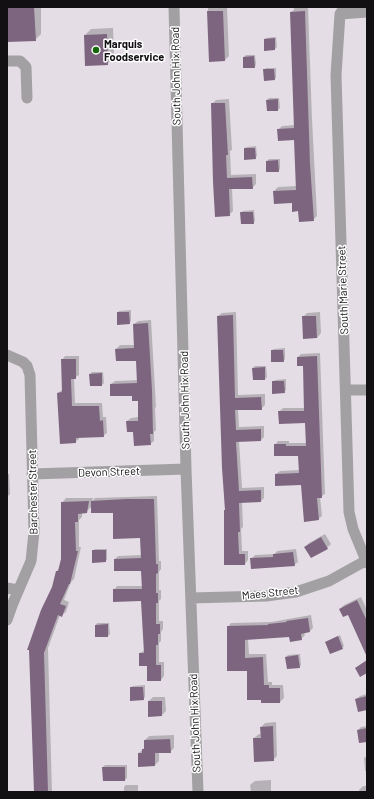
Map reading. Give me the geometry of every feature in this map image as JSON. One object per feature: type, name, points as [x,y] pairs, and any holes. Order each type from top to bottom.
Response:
[{"type":"street","name":"South John Hix Road","points":[[174,7],[186,469],[198,792]]},
{"type":"street","points":[[340,9],[367,12]]},
{"type":"street","name":"South Marie Street","points":[[340,9],[336,75],[349,512],[353,529],[367,561]]},
{"type":"street","points":[[7,61],[20,61],[26,67],[27,98]]},
{"type":"street","name":"Barchester Street","points":[[7,356],[23,362],[29,370],[30,375],[33,544],[31,560],[7,620]]},
{"type":"street","points":[[346,390],[367,390]]},
{"type":"street","name":"Devon Street","points":[[32,474],[186,469]]},
{"type":"street","name":"Maes Street","points":[[190,598],[266,596],[296,592],[329,581],[367,561]]},
{"type":"street","points":[[7,588],[18,590]]},
{"type":"building","points":[[7,7],[34,7],[36,41],[7,42]]},
{"type":"building","points":[[207,11],[223,11],[225,61],[209,62]]},
{"type":"building","points":[[305,11],[310,164],[314,221],[299,222],[298,211],[292,212],[292,203],[274,204],[273,191],[296,190],[294,140],[278,141],[277,129],[294,128],[290,12]]},
{"type":"building","name":"Marquis Foodservice","points":[[107,34],[108,65],[85,66],[84,35]]},
{"type":"building","points":[[275,38],[275,50],[264,51],[264,39]]},
{"type":"building","points":[[254,56],[255,68],[243,68],[243,57]]},
{"type":"building","points":[[263,69],[274,69],[275,80],[264,81]]},
{"type":"building","points":[[278,99],[278,111],[267,111],[266,100]]},
{"type":"building","points":[[211,103],[225,103],[228,155],[226,155],[227,178],[252,177],[253,189],[229,189],[230,216],[215,217]]},
{"type":"building","points":[[244,148],[255,148],[256,159],[244,160]]},
{"type":"building","points":[[278,160],[279,172],[266,172],[266,161]]},
{"type":"building","points":[[240,212],[253,212],[254,224],[241,224]]},
{"type":"building","points":[[117,312],[129,312],[130,324],[117,325]]},
{"type":"building","points":[[233,315],[235,398],[261,397],[262,410],[235,410],[236,430],[261,429],[261,441],[236,442],[239,491],[261,490],[261,502],[239,503],[239,554],[245,554],[245,565],[224,565],[225,510],[222,468],[217,316]]},
{"type":"building","points":[[302,316],[316,316],[317,338],[303,339]]},
{"type":"building","points":[[148,323],[153,434],[150,434],[151,445],[134,446],[133,432],[127,432],[126,421],[138,421],[138,401],[132,401],[132,396],[110,396],[110,384],[137,383],[136,361],[116,361],[115,349],[134,348],[133,324]]},
{"type":"building","points":[[271,350],[283,350],[284,362],[271,362]]},
{"type":"building","points":[[317,356],[322,498],[317,498],[319,520],[304,522],[301,485],[275,486],[275,474],[299,473],[298,456],[274,456],[274,444],[286,444],[286,446],[306,446],[305,423],[279,424],[278,411],[304,411],[303,366],[297,366],[297,357]]},
{"type":"building","points":[[61,359],[76,359],[76,379],[71,379],[72,406],[99,406],[100,421],[103,420],[104,437],[76,438],[76,443],[60,444],[57,393],[62,392]]},
{"type":"building","points":[[265,367],[265,380],[253,380],[252,368]]},
{"type":"building","points":[[102,373],[102,386],[90,386],[89,374]]},
{"type":"building","points":[[272,381],[284,381],[285,393],[272,394]]},
{"type":"building","points":[[154,499],[156,564],[158,564],[158,573],[156,574],[156,593],[158,593],[158,603],[156,603],[156,624],[160,624],[158,645],[156,645],[156,665],[161,665],[161,681],[147,681],[147,666],[139,666],[139,653],[144,653],[141,601],[113,602],[113,589],[142,589],[141,571],[114,571],[114,559],[141,558],[140,538],[113,539],[113,513],[91,513],[91,501]]},
{"type":"building","points":[[89,501],[87,513],[78,514],[78,522],[75,522],[76,551],[78,551],[70,584],[60,604],[66,606],[62,617],[58,615],[44,653],[48,792],[34,792],[29,650],[27,650],[41,610],[52,587],[56,571],[58,571],[61,559],[61,502]]},
{"type":"building","points":[[321,537],[328,549],[311,558],[304,547]]},
{"type":"building","points":[[92,550],[106,550],[106,562],[92,563]]},
{"type":"building","points":[[293,552],[295,566],[251,569],[250,558],[273,557],[273,554]]},
{"type":"building","points":[[357,600],[367,621],[367,657],[348,615],[343,617],[339,609]]},
{"type":"building","points":[[308,618],[310,632],[301,634],[302,640],[290,642],[289,637],[245,640],[245,658],[263,657],[264,685],[269,685],[269,688],[280,688],[280,703],[261,703],[261,700],[247,700],[247,671],[227,671],[227,626],[268,625]]},
{"type":"building","points":[[108,624],[108,637],[95,637],[95,625]]},
{"type":"building","points":[[338,636],[343,649],[330,654],[325,642]]},
{"type":"building","points":[[298,655],[300,668],[287,669],[285,657]]},
{"type":"building","points":[[367,660],[367,673],[360,677],[355,668]]},
{"type":"building","points":[[130,687],[143,687],[144,700],[130,701]]},
{"type":"building","points":[[367,696],[367,710],[358,712],[355,699]]},
{"type":"building","points":[[148,701],[162,701],[162,716],[148,717]]},
{"type":"building","points":[[273,726],[274,761],[254,762],[253,738],[261,738],[260,727]]},
{"type":"building","points":[[367,728],[367,742],[359,743],[357,730]]},
{"type":"building","points":[[170,739],[171,753],[155,753],[155,766],[138,767],[138,753],[142,753],[142,749],[144,749],[144,740]]},
{"type":"building","points":[[102,767],[125,767],[125,781],[103,781]]},
{"type":"place","name":"Marquis Foodservice","points":[[96,50]]}]
